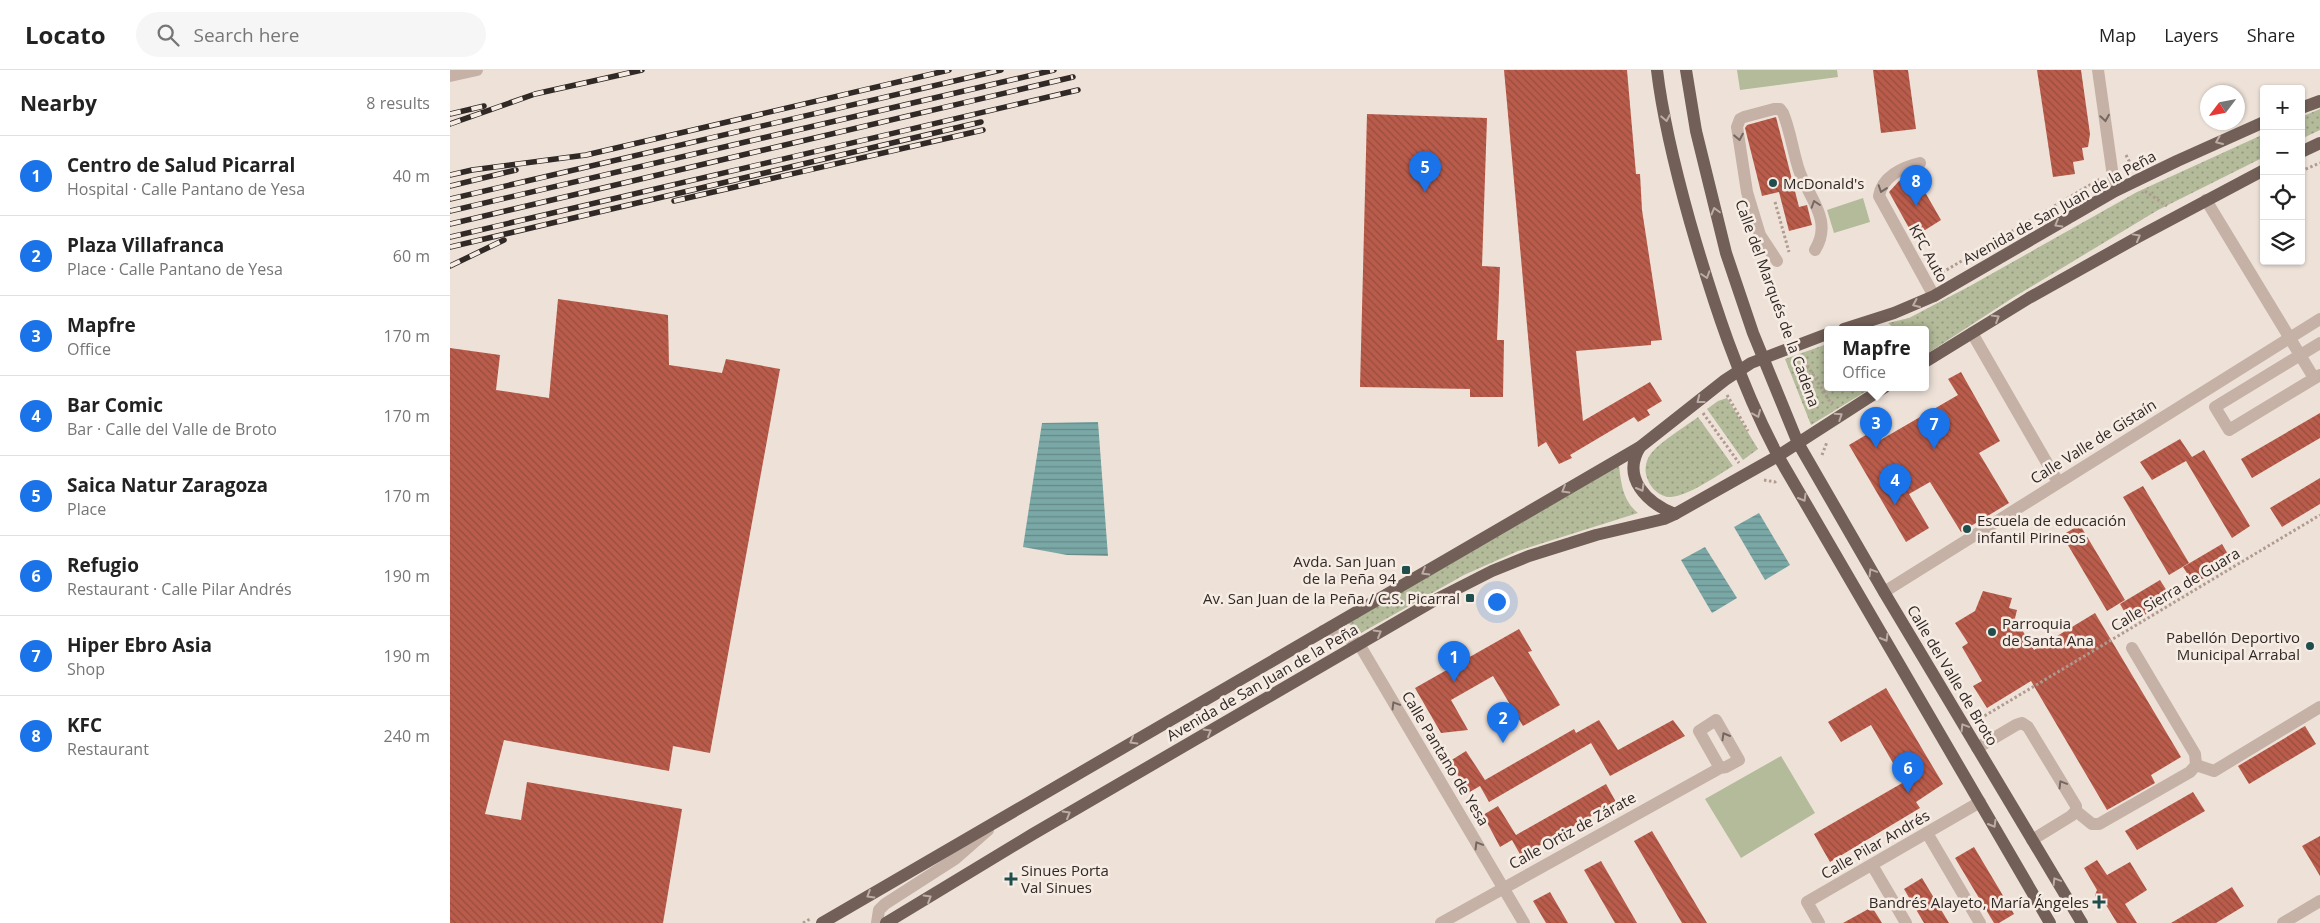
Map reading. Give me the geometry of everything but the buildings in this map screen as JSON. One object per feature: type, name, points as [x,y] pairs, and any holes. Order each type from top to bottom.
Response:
[{"type":"main road","points":[[1657,70],[1680,184],[1703,267],[1739,370],[1778,456],[2050,923]]},
{"type":"main road","name":"Calle del Marqués de la Cadena","points":[[1686,70],[1696,131],[1726,253],[1763,357],[1798,443]]},
{"type":"main road","points":[[2305,107],[2320,101]]},
{"type":"main road","name":"Avenida de San Juan de la Peña","points":[[1853,326],[1894,314],[1934,296],[2115,191],[2177,160],[2260,124]]},
{"type":"main road","points":[[2305,150],[2320,143]]},
{"type":"main road","points":[[1929,360],[2130,242],[2260,172]]},
{"type":"main road","points":[[1871,320],[1881,326]]},
{"type":"main road","name":"Avenida de San Juan de la Peña","points":[[822,923],[1640,447],[1739,370],[1763,357],[1824,335]]},
{"type":"main road","name":"Avenida de San Juan de la Peña","points":[[886,923],[1032,834],[1435,600],[1492,571],[1553,548],[1664,519],[1675,514],[1778,456],[1879,391]]},
{"type":"main road","name":"Calle del Valle de Broto","points":[[1798,443],[1808,464],[2082,923]]},
{"type":"main road","points":[[1640,447],[1634,464],[1638,485],[1648,499],[1658,507],[1675,514]]},
{"type":"street","points":[[450,76],[478,70]]},
{"type":"street","points":[[2098,70],[2115,191]]},
{"type":"street","points":[[1777,261],[1761,238],[1747,192],[1737,127],[1740,119],[1744,117],[1774,109],[1780,110],[1783,113],[1801,174],[1814,198],[1822,226],[1820,239],[1815,250]]},
{"type":"street","name":"KFC Auto","points":[[1920,163],[1909,166],[1886,179],[1880,187],[1879,196],[1934,296]]},
{"type":"street","points":[[2206,200],[2300,355],[2317,377],[2229,430],[2215,407],[2300,355],[2320,343]]},
{"type":"street","name":"Calle Valle de Gistaín","points":[[1884,592],[2320,318]]},
{"type":"street","points":[[1972,334],[2058,482]]},
{"type":"street","points":[[1323,631],[1347,636],[1359,644]]},
{"type":"street","name":"Calle Pantano de Yesa","points":[[1359,644],[1524,923]]},
{"type":"street","points":[[1977,748],[2022,723],[2028,727],[2076,806],[2076,811],[2092,824],[2099,824],[2190,772],[2196,765],[2195,754],[2132,648]]},
{"type":"street","points":[[2196,765],[2214,771],[2320,707]]},
{"type":"street","name":"Calle Ortiz de Zárate","points":[[1441,923],[1720,768]]},
{"type":"street","name":"Calle Pilar Andrés","points":[[1819,923],[1807,902],[1980,802]]},
{"type":"street","points":[[2032,840],[2076,811]]},
{"type":"street","name":"Avenida de San Juan de la Peña","points":[[877,923],[879,910],[885,904],[955,859],[1003,817]]},
{"type":"street","points":[[1927,833],[1980,923]]},
{"type":"street","points":[[1872,865],[1906,923]]},
{"type":"street","points":[[2283,923],[2320,902]]},
{"type":"path","points":[[2126,154],[2132,167]]},
{"type":"path","points":[[2305,169],[2320,163]]},
{"type":"path","points":[[1775,202],[1790,257]]},
{"type":"path","points":[[1798,344],[1802,357],[1824,391]]},
{"type":"path","points":[[1824,391],[1840,415]]},
{"type":"path","points":[[1703,413],[1738,463]]},
{"type":"path","points":[[1810,434],[1821,456]]},
{"type":"path","points":[[1808,464],[1821,456],[1831,436]]},
{"type":"path","points":[[1759,480],[1775,482],[1789,474]]},
{"type":"path","name":"Calle Sierra de Guara","points":[[1965,728],[2320,515]]},
{"type":"green space","points":[[1737,70],[1837,70],[1838,77],[1740,90]]},
{"type":"green space","points":[[2320,109],[2320,130],[2305,137],[2305,130],[2305,115]]},
{"type":"green space","points":[[2260,136],[2260,159],[2158,210],[2014,297],[1929,352],[1929,326],[1892,326],[1888,323],[1909,318],[2137,192]]},
{"type":"green space","points":[[1863,198],[1870,222],[1834,233],[1827,210]]},
{"type":"green space","points":[[1824,345],[1824,391],[1866,391],[1811,425],[1785,359]]},
{"type":"green space","points":[[1727,398],[1758,449],[1743,460],[1707,409],[1718,401]]},
{"type":"green space","points":[[1698,417],[1733,466],[1686,493],[1671,497],[1664,496],[1657,492],[1649,483],[1646,470],[1647,461],[1659,445]]},
{"type":"green space","points":[[1619,465],[1626,498],[1638,513],[1518,551],[1464,575],[1361,633],[1347,622]]},
{"type":"green space","points":[[1781,756],[1815,813],[1741,858],[1705,799]]},
{"type":"water","points":[[1098,422],[1108,556],[1067,555],[1023,547],[1042,423]]},
{"type":"water","points":[[1759,513],[1790,565],[1765,580],[1734,527]]},
{"type":"water","points":[[1705,547],[1737,598],[1712,613],[1681,560]]},
{"type":"railway","points":[[450,124],[535,94],[642,70]]},
{"type":"railway","points":[[450,175],[472,170],[586,155],[949,70]]},
{"type":"railway","points":[[450,199],[1001,70]]},
{"type":"railway","points":[[450,211],[1054,70]]},
{"type":"railway","points":[[450,224],[1073,77]]},
{"type":"railway","points":[[450,237],[1078,90]]},
{"type":"railway","points":[[450,114],[484,106]]},
{"type":"railway","points":[[450,247],[981,122]]},
{"type":"railway","points":[[674,201],[983,130]]},
{"type":"railway","points":[[450,186],[516,170]]},
{"type":"railway","points":[[450,266],[504,240]]},
{"type":"place","name":"McDonald's","points":[[1773,183]]},
{"type":"place","name":"Saica Natur Zaragoza","points":[[1425,192]]},
{"type":"place","name":"KFC","points":[[1916,206]]},
{"type":"place","name":"Mapfre","points":[[1876,448]]},
{"type":"place","name":"Hiper Ebro Asia","points":[[1934,449]]},
{"type":"place","name":"Bar Comic","points":[[1895,505]]},
{"type":"place","name":"Escuela de educación infantil Pirineos","points":[[1967,529]]},
{"type":"place","name":"Avda. San Juan de la Peña 94","points":[[1406,570]]},
{"type":"place","name":"Av. San Juan de la Peña / C.S. Picarral","points":[[1470,598]]},
{"type":"place","name":"Parroquia de Santa Ana","points":[[1992,632]]},
{"type":"place","name":"Pabellón Deportivo Municipal Arrabal","points":[[2310,646]]},
{"type":"place","name":"Centro de Salud Picarral","points":[[1454,682]]},
{"type":"place","name":"Plaza Villafranca","points":[[1503,743]]},
{"type":"place","name":"Refugio","points":[[1908,793]]},
{"type":"place","name":"Sinues Porta Val Sinues","points":[[1011,879]]},
{"type":"place","name":"Bandrés Alayeto, María Ángeles","points":[[2099,902]]}]
